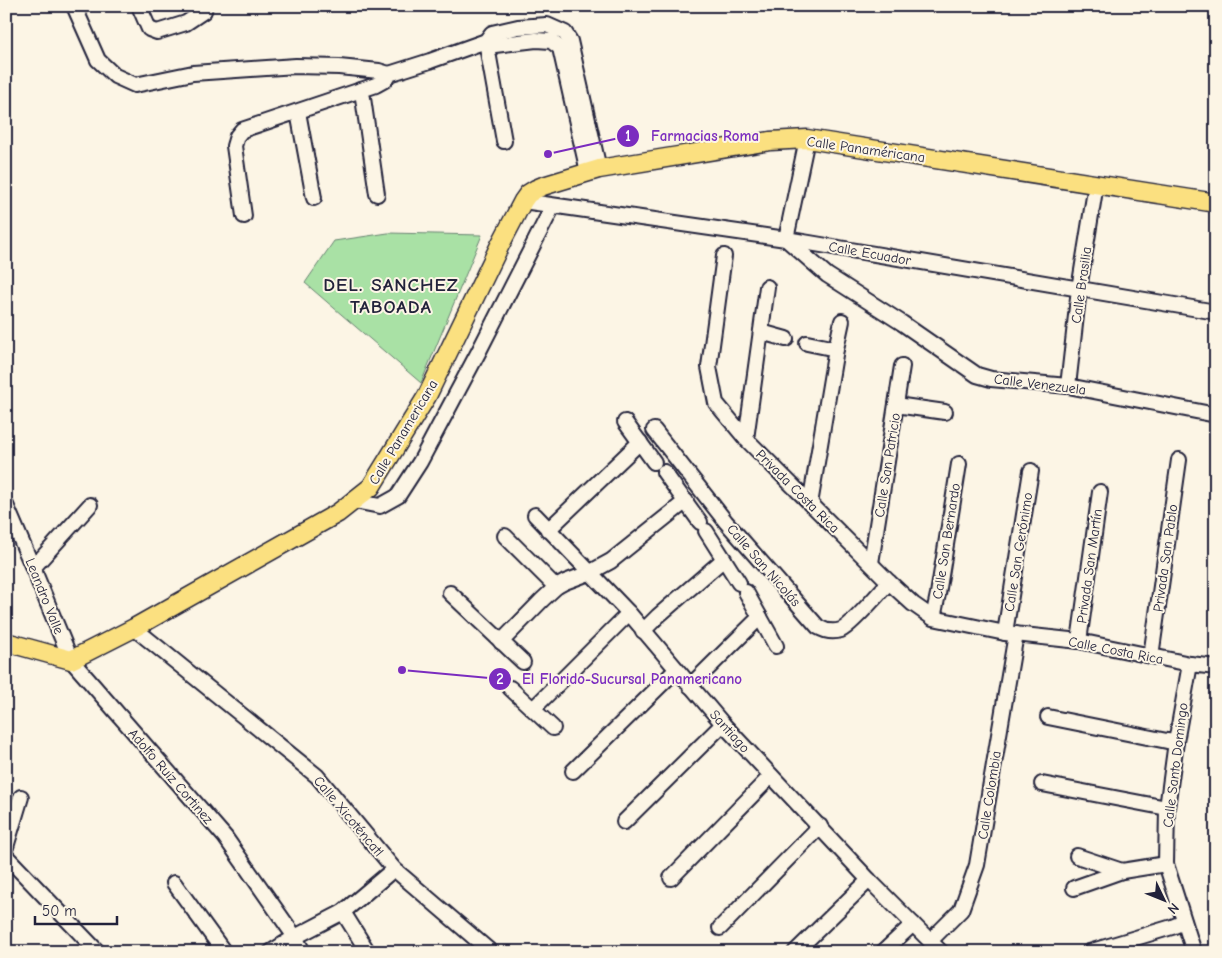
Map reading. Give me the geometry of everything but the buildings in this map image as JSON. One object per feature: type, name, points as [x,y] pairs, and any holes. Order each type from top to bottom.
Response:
[{"type":"main road","name":"Calle Panaméricana","points":[[523,201],[528,194],[536,189],[594,170],[770,141],[807,139],[1216,203]]},
{"type":"main road","name":"Calle Panamericana","points":[[71,660],[134,628],[338,513],[371,487],[427,396],[523,201]]},
{"type":"main road","points":[[6,642],[71,660]]},
{"type":"street","points":[[74,6],[98,60],[115,76],[135,84],[192,73],[296,66],[339,67],[390,74]]},
{"type":"street","points":[[139,6],[149,29],[157,32],[186,23],[204,11],[204,6]]},
{"type":"street","points":[[244,216],[234,146],[237,136],[242,130],[376,85],[385,80],[390,74],[486,41],[495,45],[536,40],[565,44],[594,170]]},
{"type":"street","points":[[486,41],[504,141]]},
{"type":"street","points":[[360,90],[363,98],[378,194]]},
{"type":"street","points":[[298,112],[314,198]]},
{"type":"street","points":[[786,239],[807,139]]},
{"type":"street","name":"Calle Brasilia","points":[[1068,386],[1079,289],[1096,184]]},
{"type":"street","name":"Calle Ecuador","points":[[523,201],[786,239],[1216,312]]},
{"type":"street","points":[[354,500],[380,506],[398,496],[420,462],[553,206]]},
{"type":"street","name":"Calle Venezuela","points":[[786,239],[827,275],[902,323],[977,376],[1068,386],[1216,415]]},
{"type":"street","name":"Privada Costa Rica","points":[[724,256],[709,367],[716,403],[746,439],[913,604],[933,618],[1010,633]]},
{"type":"street","points":[[746,439],[767,287]]},
{"type":"street","points":[[810,504],[842,320]]},
{"type":"street","points":[[761,332],[786,339]]},
{"type":"street","points":[[807,343],[836,349]]},
{"type":"street","name":"Calle San Patricio","points":[[871,563],[902,366]]},
{"type":"street","points":[[896,405],[945,412]]},
{"type":"street","points":[[625,422],[703,526],[776,646]]},
{"type":"street","name":"Calle San Nicolás","points":[[654,430],[726,522],[818,627],[831,632],[842,630],[889,582]]},
{"type":"street","points":[[548,530],[640,442]]},
{"type":"street","name":"Privada San Pablo","points":[[1151,656],[1179,460]]},
{"type":"street","name":"Calle San Bernardo","points":[[933,618],[959,464]]},
{"type":"street","name":"Calle San Gerónimo","points":[[1010,633],[1030,471]]},
{"type":"street","name":"Privada San Martín","points":[[1079,641],[1100,492]]},
{"type":"street","points":[[501,642],[556,587],[611,561],[686,501]]},
{"type":"street","name":"Leandro Valle","points":[[6,505],[71,660]]},
{"type":"street","points":[[34,568],[90,505]]},
{"type":"street","name":"Santiago","points":[[535,516],[628,613],[723,724],[771,776],[869,880],[941,952]]},
{"type":"street","points":[[505,536],[556,587]]},
{"type":"street","points":[[643,631],[724,559]]},
{"type":"street","points":[[450,593],[523,662]]},
{"type":"street","points":[[533,709],[628,613]]},
{"type":"street","points":[[690,686],[760,617]]},
{"type":"street","name":"Calle Xicoténcatl","points":[[134,628],[317,776],[394,869],[491,952]]},
{"type":"street","name":"Calle Costa Rica","points":[[1010,633],[1079,641],[1190,664],[1216,667]]},
{"type":"street","name":"Calle Colombia","points":[[930,942],[961,910],[977,865],[1010,633]]},
{"type":"street","name":"Adolfo Ruiz Cortinez","points":[[71,660],[225,837],[295,937],[303,952]]},
{"type":"street","name":"Calle Santo Domingo","points":[[1190,664],[1176,742],[1167,808],[1166,864],[1194,952]]},
{"type":"street","points":[[573,771],[676,670]]},
{"type":"street","points":[[510,688],[553,728]]},
{"type":"street","points":[[1048,717],[1176,742]]},
{"type":"street","points":[[624,822],[723,724]]},
{"type":"street","points":[[671,878],[771,776]]},
{"type":"street","points":[[1042,784],[1167,808]]},
{"type":"street","points":[[6,848],[21,797]]},
{"type":"street","points":[[720,928],[820,826]]},
{"type":"street","points":[[6,856],[98,952]]},
{"type":"street","points":[[1077,856],[1122,870]]},
{"type":"street","points":[[1074,888],[1122,870],[1166,864]]},
{"type":"street","points":[[271,952],[343,912],[394,869]]},
{"type":"street","points":[[795,952],[869,880]]},
{"type":"street","points":[[174,883],[224,952]]},
{"type":"street","points":[[343,912],[368,952]]},
{"type":"street","points":[[1089,952],[1184,922]]},
{"type":"street","points":[[883,952],[913,924]]},
{"type":"green space","points":[[388,233],[482,235],[421,383],[305,283],[334,241]]},
{"type":"place","name":"Farmacias Roma","points":[[548,154]]},
{"type":"place","name":"El Florido-Sucursal Panamericano","points":[[402,670]]},
{"type":"district","name":"DEL. SANCHEZ TABOADA","points":[[391,295]]}]
